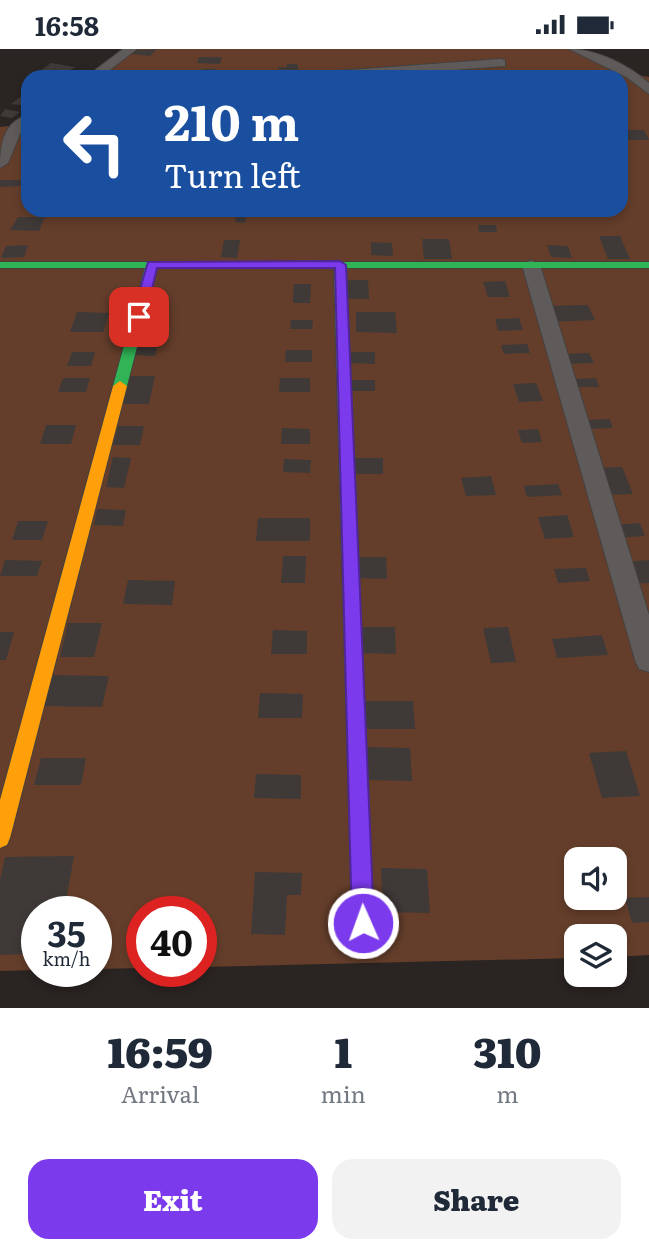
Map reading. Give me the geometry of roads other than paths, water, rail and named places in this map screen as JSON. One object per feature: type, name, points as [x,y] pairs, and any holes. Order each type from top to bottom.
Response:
[{"type":"street","points":[[102,70],[131,49]]},
{"type":"street","points":[[575,49],[622,70]]},
{"type":"street","points":[[404,70],[500,63]]},
{"type":"street","points":[[628,73],[649,90]]},
{"type":"street","points":[[0,127],[21,122]]},
{"type":"street","points":[[0,163],[21,126]]},
{"type":"street","points":[[0,265],[649,265]]},
{"type":"street","points":[[0,838],[152,265]]},
{"type":"street","points":[[340,265],[363,923]]},
{"type":"street","points":[[531,265],[649,660]]}]
